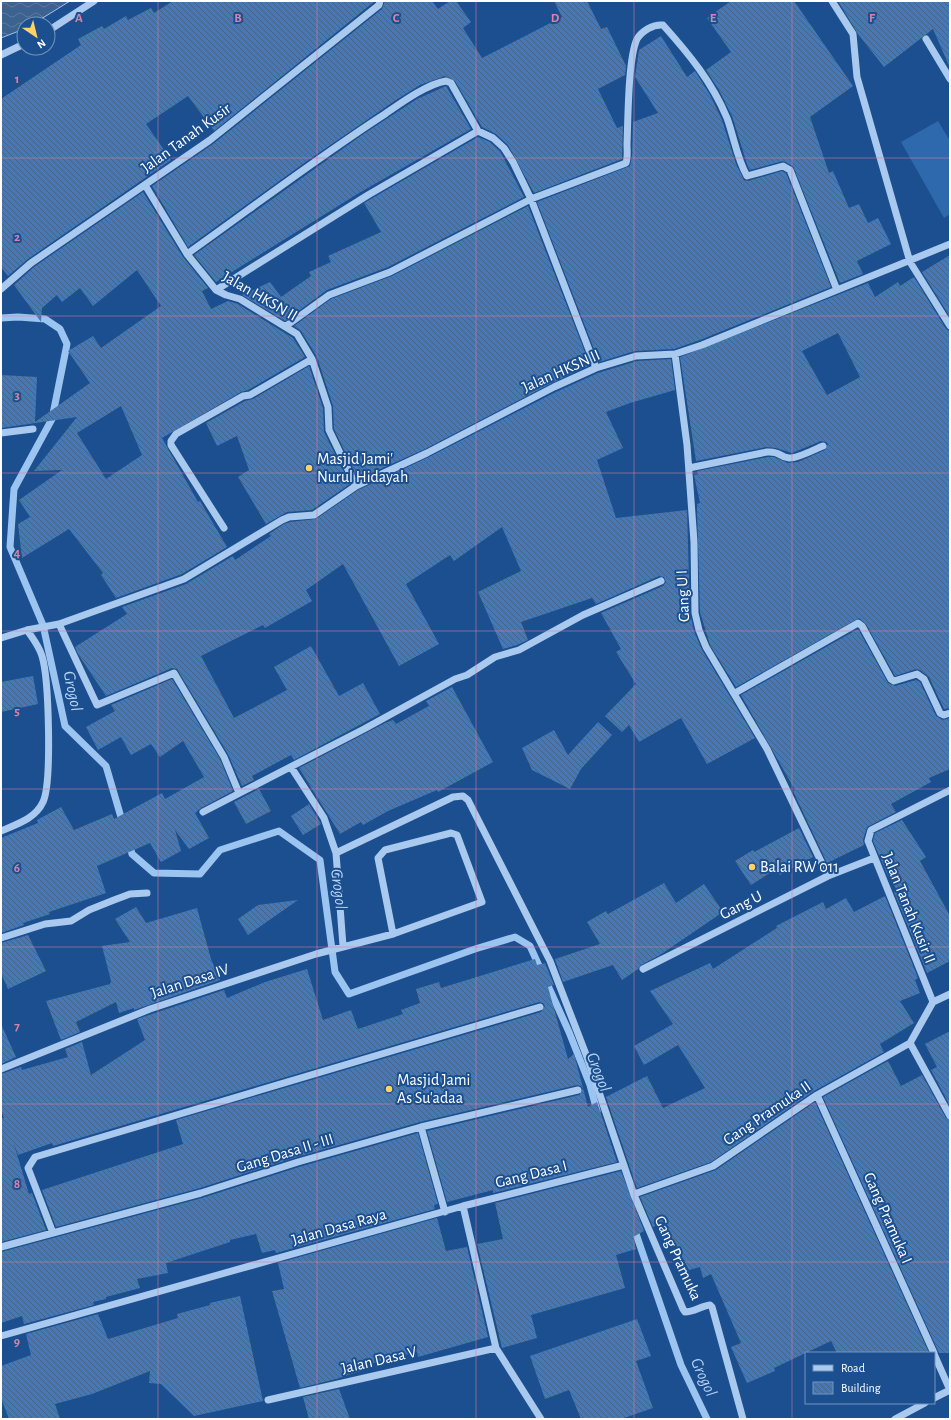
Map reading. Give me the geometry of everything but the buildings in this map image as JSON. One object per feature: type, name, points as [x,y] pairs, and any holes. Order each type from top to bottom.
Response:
[{"type":"street","points":[[56,26],[94,1]]},
{"type":"street","name":"Jalan Tanah Kusir","points":[[1,289],[31,263],[210,140],[379,5],[380,1]]},
{"type":"street","points":[[832,1],[853,34],[856,77],[910,262],[950,326]]},
{"type":"street","points":[[286,326],[329,295],[390,272],[531,200],[626,163],[631,74],[635,48],[638,39],[653,25],[663,25],[695,61],[719,100],[747,176],[784,166],[790,170],[837,290]]},
{"type":"street","points":[[926,39],[950,79]]},
{"type":"street","points":[[1,55],[16,48]]},
{"type":"street","points":[[187,254],[354,134],[434,85],[446,81],[451,83],[478,131],[493,138],[504,148],[531,200],[596,368]]},
{"type":"street","points":[[216,290],[368,195],[478,131]]},
{"type":"street","name":"Jalan HKSN II","points":[[145,185],[187,254],[216,290],[240,299],[297,334],[312,359],[328,407],[329,430],[356,486]]},
{"type":"street","name":"Jalan HKSN II","points":[[1,638],[27,630],[56,624],[184,579],[282,520],[289,517],[314,515],[356,486],[427,453],[554,387],[596,368],[636,356],[675,354],[910,262],[950,244]]},
{"type":"street","name":"Gang U I","points":[[675,354],[689,468],[694,542],[695,612],[699,630],[706,647],[735,693],[767,749],[828,876]]},
{"type":"street","points":[[224,528],[170,446],[171,441],[176,434],[243,396],[250,395],[312,359]]},
{"type":"street","points":[[1,433],[33,429]]},
{"type":"street","points":[[689,468],[767,452],[777,452],[785,457],[792,458],[823,446]]},
{"type":"street","points":[[203,812],[455,679],[467,675],[495,657],[518,650],[583,615],[661,581]]},
{"type":"street","points":[[56,624],[97,705],[174,673],[224,757],[239,793]]},
{"type":"street","points":[[735,693],[856,624],[862,626],[891,679],[894,681],[916,674],[920,675],[924,679],[940,713],[944,715],[950,713]]},
{"type":"street","points":[[1,831],[31,817],[36,813],[43,802],[46,785],[48,766],[47,678],[39,646],[27,630]]},
{"type":"street","points":[[290,767],[324,818],[336,853],[341,947]]},
{"type":"street","name":"Jalan Tanah Kusir II","points":[[933,1002],[868,841],[871,830],[950,790]]},
{"type":"street","points":[[336,853],[453,798],[463,796],[468,800],[550,960],[587,1056],[621,1166],[634,1195]]},
{"type":"street","name":"Jalan Dasa IV","points":[[1,1068],[150,1008],[316,954],[393,934],[482,902],[457,835],[451,833],[385,850],[381,853],[378,858],[393,934]]},
{"type":"street","name":"Gang U","points":[[643,969],[828,876],[874,858]]},
{"type":"street","points":[[1,938],[44,924],[71,921],[88,910],[130,894],[147,893]]},
{"type":"street","points":[[950,994],[933,1002],[910,1043],[950,1116]]},
{"type":"street","points":[[53,1233],[28,1168],[35,1157],[540,1007]]},
{"type":"street","name":"Gang Pramuka II","points":[[634,1195],[713,1166],[817,1095],[910,1043]]},
{"type":"street","name":"Gang Dasa II - III","points":[[1,1247],[201,1193],[298,1162],[421,1127],[578,1090]]},
{"type":"street","name":"Gang Pramuka I","points":[[817,1095],[934,1352]]},
{"type":"street","points":[[421,1127],[445,1212]]},
{"type":"street","name":"Gang Dasa I","points":[[463,1206],[621,1166]]},
{"type":"street","name":"Gang Pramuka","points":[[634,1195],[685,1312],[690,1312],[704,1305],[710,1305],[712,1307],[743,1419]]},
{"type":"street","points":[[463,1206],[496,1348],[541,1419]]},
{"type":"street","name":"Jalan Dasa Raya","points":[[1,1336],[463,1206]]},
{"type":"street","name":"Jalan Dasa V","points":[[268,1400],[496,1348]]},
{"type":"street","name":"Gang Pramuka I","points":[[935,1355],[950,1390]]},
{"type":"street","points":[[935,1398],[950,1390]]},
{"type":"street","points":[[895,1419],[923,1404]]},
{"type":"shaded area","points":[[938,121],[950,141],[950,214],[944,218],[901,142]]},
{"type":"water","points":[[1,1],[70,1],[46,16],[16,16],[16,32],[1,38]]},
{"type":"waterway","name":"Grogol","points":[[1,318],[18,317],[45,319],[60,329],[67,344],[52,419],[14,489],[10,547],[43,625],[65,726],[106,766],[123,824]]},
{"type":"waterway","name":"Grogol","points":[[129,843],[132,854],[154,873],[200,874],[220,850],[279,831],[320,860],[335,972],[349,994],[475,949],[515,937],[530,946],[569,1032],[590,1085],[597,1111]]},
{"type":"waterway","name":"Grogol","points":[[634,1228],[681,1365],[707,1419]]},
{"type":"place","name":"Masjid Jami' Nurul Hidayah","points":[[309,468]]},
{"type":"place","name":"Balai RW 011","points":[[752,867]]},
{"type":"place","name":"Masjid Jami As Su'adaa","points":[[389,1089]]}]
